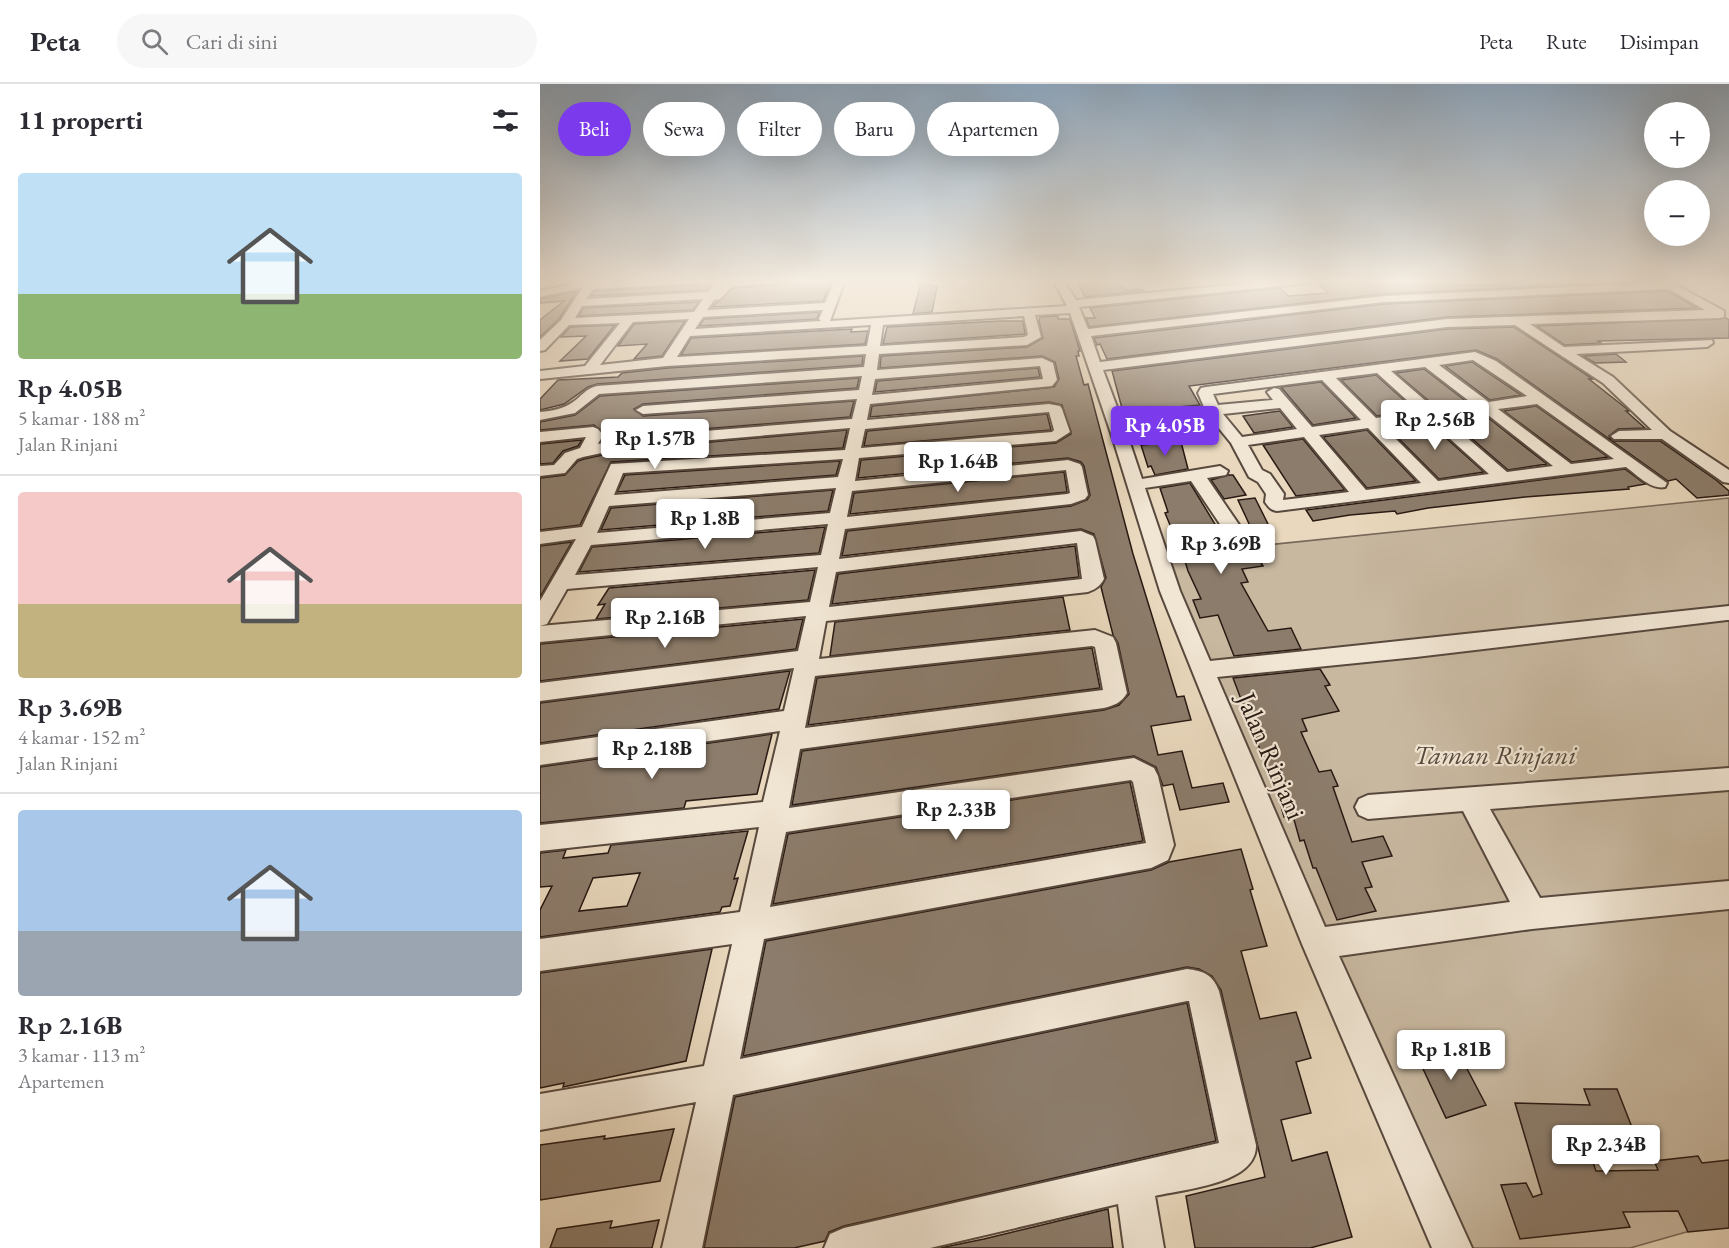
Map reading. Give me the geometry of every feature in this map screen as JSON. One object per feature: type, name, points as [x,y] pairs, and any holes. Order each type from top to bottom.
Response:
[{"type":"street","points":[[540,347],[553,334]]},
{"type":"street","points":[[589,370],[617,334]]},
{"type":"street","points":[[637,426],[667,362],[687,334]]},
{"type":"street","points":[[682,1248],[838,521],[875,334]]},
{"type":"street","points":[[637,426],[865,391],[1032,339],[1034,334]]},
{"type":"street","name":"Jalan Rinjani","points":[[1083,334],[1116,424],[1170,591],[1317,944],[1452,1248]]},
{"type":"street","points":[[1094,367],[1359,334]]},
{"type":"street","points":[[1536,334],[1608,380],[1665,434],[1729,478]]},
{"type":"street","points":[[1564,351],[1707,343]]},
{"type":"street","points":[[1288,521],[1276,503],[1265,496],[1254,480],[1256,473],[1205,393],[1209,390],[1475,356],[1659,483]]},
{"type":"street","points":[[1426,361],[1568,469]]},
{"type":"street","points":[[540,375],[667,362],[865,391],[1055,409],[1062,432],[1056,436],[852,454],[617,468],[586,536],[541,620]]},
{"type":"street","points":[[540,416],[564,412],[579,405],[586,395],[593,391],[656,385],[865,391],[1047,383],[1050,380],[1044,362],[865,391],[637,426],[586,451],[572,455],[560,469],[540,471]]},
{"type":"street","points":[[1378,367],[1501,476]]},
{"type":"street","points":[[540,390],[555,373]]},
{"type":"street","points":[[1323,374],[1432,485]]},
{"type":"street","points":[[1266,382],[1360,494]]},
{"type":"street","points":[[1238,442],[1539,399]]},
{"type":"street","points":[[1116,424],[1212,407],[1284,403]]},
{"type":"street","points":[[1116,424],[1182,435]]},
{"type":"street","points":[[540,436],[593,432],[595,435],[586,451]]},
{"type":"street","points":[[1619,436],[1665,434]]},
{"type":"street","points":[[1276,503],[1629,462]]},
{"type":"street","points":[[540,538],[838,521],[1071,499],[1078,495],[1074,466],[1068,465],[602,501]]},
{"type":"street","points":[[1134,485],[1220,471]]},
{"type":"street","points":[[1196,475],[1237,535]]},
{"type":"street","points":[[541,620],[818,611],[1088,585],[1094,579],[1086,540],[1081,537],[829,563],[561,583]]},
{"type":"street","points":[[1203,670],[1416,649],[1727,613]]},
{"type":"street","points":[[540,692],[807,664],[1095,638],[1105,643],[1115,693],[1104,699],[540,755]]},
{"type":"street","points":[[540,838],[774,818],[1134,769],[1145,776],[1160,845],[1158,851],[1151,855],[751,926],[540,955]]},
{"type":"street","points":[[1368,807],[1729,779]]},
{"type":"street","points":[[1470,799],[1532,914]]},
{"type":"street","points":[[1317,944],[1532,914],[1729,895]]},
{"type":"street","points":[[540,1112],[718,1082],[1187,985],[1197,986],[1203,991],[1237,1136],[1238,1152],[1221,1163],[844,1248]]},
{"type":"street","points":[[1134,1182],[1144,1248]]},
{"type":"green space","name":"Taman Rinjani","points":[[1729,498],[1729,1220],[1630,1248],[1452,1248],[1158,556]]},
{"type":"building","points":[[563,334],[608,334],[588,359],[560,361],[586,336],[561,337]]},
{"type":"building","points":[[626,334],[676,334],[662,356],[634,359],[647,344],[618,346]]},
{"type":"building","points":[[757,334],[867,334],[865,344],[681,355],[691,338]]},
{"type":"building","points":[[885,334],[1020,334],[883,344]]},
{"type":"building","points":[[1042,334],[1075,334],[1080,351],[1078,351],[1079,356],[1076,356],[1084,385],[1088,384],[1133,554],[1177,697],[1184,696],[1191,720],[1151,726],[1158,755],[1182,751],[1192,788],[1223,783],[1229,802],[1180,810],[1173,784],[1163,786],[1156,767],[1134,756],[792,805],[802,751],[1104,710],[1119,705],[1129,694],[1118,643],[1113,635],[1101,587],[1106,578],[1094,534],[1081,529],[842,556],[847,531],[1071,506],[1087,500],[1090,495],[1084,466],[1081,462],[1068,458],[858,478],[861,460],[1056,443],[1071,434],[1062,405],[1049,402],[870,417],[872,406],[1054,387],[1059,379],[1055,362],[1042,356],[880,368],[881,356],[1027,347],[1043,338]]},
{"type":"building","points":[[1125,334],[1307,334],[1107,359],[1100,344],[1097,345],[1094,338]]},
{"type":"building","points":[[1405,334],[1525,334],[1593,379],[1589,379],[1627,409],[1629,411],[1626,411],[1645,428],[1618,429],[1609,436],[1612,441],[1660,441],[1716,480],[1729,491],[1729,495],[1697,498],[1676,479],[1668,481],[1497,359],[1476,350],[1189,386],[1200,405],[1123,412],[1112,371]]},
{"type":"building","points":[[1549,334],[1729,334],[1729,338],[1598,341],[1601,343],[1565,345]]},
{"type":"building","points":[[1616,354],[1626,362],[1595,363],[1583,356]]},
{"type":"building","points":[[863,356],[862,365],[597,384],[588,387],[564,404],[540,410],[540,399],[558,380],[618,377],[622,373],[667,368]]},
{"type":"building","points":[[1472,362],[1521,395],[1490,400],[1445,366]]},
{"type":"building","points":[[1038,368],[1040,377],[875,392],[877,381]]},
{"type":"building","points":[[1424,369],[1467,402],[1436,407],[1396,373]]},
{"type":"building","points":[[1376,375],[1415,410],[1377,416],[1341,380]]},
{"type":"building","points":[[859,378],[857,388],[643,404],[634,409],[643,416],[854,401],[850,417],[630,435],[602,441],[605,434],[594,425],[540,430],[540,422],[575,415],[600,396]]},
{"type":"building","points":[[1321,382],[1356,418],[1313,425],[1281,387]]},
{"type":"building","points":[[1536,406],[1608,457],[1572,462],[1504,411]]},
{"type":"building","points":[[1280,411],[1293,427],[1254,433],[1243,416]]},
{"type":"building","points":[[1482,413],[1547,464],[1508,470],[1448,418]]},
{"type":"building","points":[[1047,414],[1051,430],[864,446],[867,431]]},
{"type":"building","points":[[1207,417],[1209,422],[1193,424],[1199,433],[1192,434],[1182,428],[1130,432],[1128,426]]},
{"type":"building","points":[[1427,421],[1484,472],[1439,479],[1388,428]]},
{"type":"building","points":[[847,430],[843,448],[611,462],[580,525],[540,530],[540,478],[565,475],[578,461],[584,459],[630,449]]},
{"type":"building","points":[[1367,430],[1416,481],[1367,488],[1323,437]]},
{"type":"building","points":[[1303,439],[1345,490],[1296,496],[1263,445]]},
{"type":"building","points":[[582,440],[578,446],[563,451],[553,463],[540,464],[540,444]]},
{"type":"building","points":[[1181,442],[1188,469],[1155,475],[1151,466],[1148,467],[1141,445]]},
{"type":"building","points":[[840,461],[836,475],[617,492],[625,475]]},
{"type":"building","points":[[1625,469],[1645,484],[1628,487],[1629,489],[1525,497],[1428,508],[1397,514],[1395,511],[1313,521],[1306,510]]},
{"type":"building","points":[[1064,472],[1067,492],[850,514],[854,493]]},
{"type":"building","points":[[1233,475],[1246,495],[1224,499],[1211,480]]},
{"type":"building","points":[[1190,483],[1227,544],[1248,541],[1263,566],[1242,569],[1248,582],[1241,583],[1268,631],[1291,628],[1301,649],[1234,656],[1218,615],[1200,618],[1193,600],[1201,599],[1188,571],[1176,532],[1173,532],[1165,513],[1168,512],[1160,488]]},
{"type":"building","points":[[833,490],[828,511],[601,530],[611,508]]},
{"type":"building","points":[[1255,498],[1269,526],[1251,528],[1238,500]]},
{"type":"building","points":[[825,527],[819,553],[579,572],[592,547]]},
{"type":"building","points":[[572,542],[540,597],[540,546]]},
{"type":"building","points":[[1075,546],[1079,577],[832,604],[838,574]]},
{"type":"building","points":[[815,570],[808,600],[596,619],[605,604],[598,605],[609,588]]},
{"type":"building","points":[[1063,597],[1070,630],[830,656],[835,622]]},
{"type":"building","points":[[803,619],[796,649],[540,681],[540,644]]},
{"type":"building","points":[[1092,648],[1100,688],[808,725],[817,678]]},
{"type":"building","points":[[1320,669],[1330,685],[1325,686],[1339,711],[1302,719],[1307,731],[1301,732],[1319,772],[1331,770],[1338,786],[1333,787],[1352,842],[1383,836],[1392,856],[1362,862],[1372,887],[1365,888],[1376,911],[1337,920],[1316,868],[1313,868],[1304,840],[1300,841],[1293,816],[1284,817],[1279,799],[1291,798],[1279,765],[1267,768],[1233,678]]},
{"type":"building","points":[[790,671],[779,709],[540,743],[540,703]]},
{"type":"building","points":[[772,734],[757,794],[686,801],[684,808],[540,823],[540,767]]},
{"type":"building","points":[[1130,782],[1143,841],[773,904],[788,834]]},
{"type":"building","points":[[748,831],[734,879],[738,878],[730,906],[722,907],[720,912],[540,937],[540,910],[552,886],[540,887],[540,853],[566,850],[563,858],[608,853],[611,845]],"holes":[[[640,873],[627,906],[579,911],[593,878]]]},
{"type":"building","points":[[1241,849],[1253,889],[1250,890],[1267,946],[1241,951],[1260,1019],[1296,1012],[1311,1058],[1296,1062],[1311,1113],[1281,1120],[1292,1161],[1327,1152],[1352,1237],[1310,1248],[1195,1248],[1186,1196],[1265,1177],[1221,990],[1212,976],[1199,969],[1187,967],[743,1056],[766,941],[1151,870],[1169,862]]},
{"type":"building","points":[[712,949],[686,1061],[563,1087],[564,1083],[540,1088],[540,973]]},
{"type":"building","points":[[1187,1003],[1216,1141],[844,1226],[829,1232],[825,1241],[794,1248],[704,1248],[735,1097]]},
{"type":"building","points":[[1454,1044],[1486,1105],[1446,1118],[1417,1056]]},
{"type":"building","points":[[1584,1089],[1617,1089],[1635,1135],[1583,1134],[1596,1171],[1658,1170],[1654,1161],[1698,1156],[1702,1163],[1729,1160],[1729,1228],[1688,1232],[1678,1211],[1623,1212],[1630,1227],[1520,1239],[1501,1185],[1526,1183],[1533,1197],[1542,1194],[1515,1103],[1590,1105]]},
{"type":"building","points":[[674,1129],[660,1181],[540,1200],[540,1145]]},
{"type":"building","points":[[1108,1209],[1113,1248],[940,1248],[984,1239]]},
{"type":"building","points":[[659,1220],[652,1248],[550,1248],[557,1229],[612,1221],[610,1228]]}]
